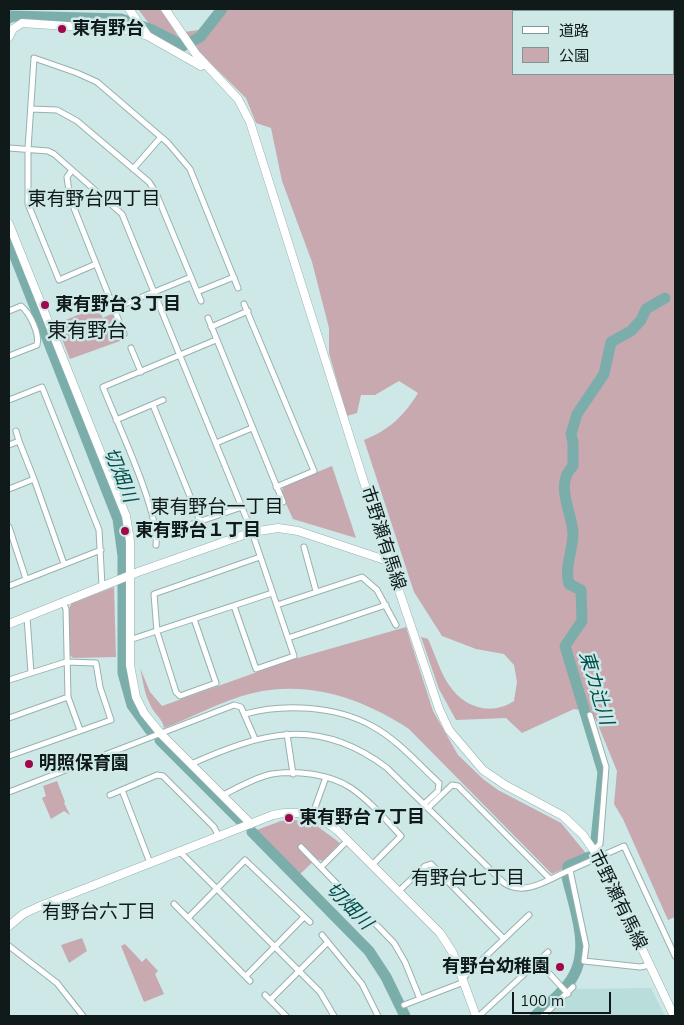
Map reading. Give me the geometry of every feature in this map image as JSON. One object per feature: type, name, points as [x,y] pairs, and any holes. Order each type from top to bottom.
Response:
[{"type":"street","points":[[129,9],[148,36]]},
{"type":"street","name":"市野瀬有馬線","points":[[165,9],[187,44],[238,99],[250,122],[388,558],[435,698],[449,730],[483,770],[505,785],[562,816],[583,835],[599,858],[674,1016]]},
{"type":"street","points":[[9,37],[15,27],[25,23],[120,28],[148,36],[201,66],[205,64]]},
{"type":"street","points":[[96,264],[59,280],[28,204],[28,149],[34,58],[78,73],[97,82],[184,159],[190,169],[238,288]]},
{"type":"street","points":[[30,109],[57,110],[68,114],[149,182],[156,193],[201,301]]},
{"type":"street","points":[[134,169],[161,137]]},
{"type":"street","points":[[9,148],[48,151],[122,214],[252,532],[294,656],[256,669],[234,606]]},
{"type":"street","points":[[72,170],[67,177],[70,198],[124,334]]},
{"type":"street","points":[[9,224],[123,505],[129,534],[130,672],[136,697],[144,713],[161,734],[251,824]]},
{"type":"street","points":[[115,308],[191,277]]},
{"type":"street","points":[[197,292],[234,277]]},
{"type":"street","points":[[244,304],[314,471],[276,487]]},
{"type":"street","points":[[9,311],[21,306],[27,310],[39,339],[37,345],[9,356]]},
{"type":"street","points":[[211,326],[248,311]]},
{"type":"street","points":[[208,318],[283,502]]},
{"type":"street","points":[[156,545],[157,536],[150,506],[103,386],[216,340]]},
{"type":"street","points":[[130,348],[141,372]]},
{"type":"street","points":[[9,400],[42,387],[99,530],[102,586]]},
{"type":"street","points":[[116,420],[163,400]]},
{"type":"street","points":[[153,405],[200,521]]},
{"type":"street","points":[[216,443],[252,428]]},
{"type":"street","points":[[16,431],[64,564]]},
{"type":"street","points":[[9,445],[19,441]]},
{"type":"street","points":[[9,489],[34,479]]},
{"type":"street","points":[[157,536],[242,507]]},
{"type":"street","points":[[9,527],[26,579]]},
{"type":"street","points":[[9,624],[130,575],[252,532],[278,528],[298,531],[380,558],[388,558]]},
{"type":"street","points":[[304,547],[316,590]]},
{"type":"street","points":[[9,586],[101,550]]},
{"type":"street","points":[[194,619],[216,683],[180,696],[176,692],[157,632],[154,594],[260,557]]},
{"type":"street","points":[[277,605],[316,590],[362,577],[377,590],[396,625]]},
{"type":"street","points":[[129,640],[272,593]]},
{"type":"street","points":[[63,602],[66,609],[68,697],[80,730]]},
{"type":"street","points":[[288,638],[386,605]]},
{"type":"street","points":[[27,617],[31,673]]},
{"type":"street","points":[[9,680],[66,662],[96,663],[100,687],[111,720],[9,756]]},
{"type":"street","points":[[9,718],[68,697]]},
{"type":"street","points":[[9,792],[234,704],[241,707],[255,739]]},
{"type":"street","points":[[245,714],[282,709],[313,708],[340,714],[371,725],[393,740],[439,784],[438,791],[426,806]]},
{"type":"street","points":[[590,715],[606,767],[600,844],[594,850]]},
{"type":"street","points":[[287,734],[292,774]]},
{"type":"street","points":[[191,764],[268,735],[301,734],[330,739],[372,756],[387,768],[504,883],[513,889],[523,890],[624,846],[675,956]]},
{"type":"street","points":[[223,796],[272,774],[326,777],[348,786],[360,795],[401,836],[372,865]]},
{"type":"street","points":[[110,795],[157,775],[163,776],[214,827],[219,837]]},
{"type":"street","points":[[312,816],[326,777]]},
{"type":"street","points":[[426,806],[452,785],[458,786],[550,879]]},
{"type":"street","points":[[122,790],[150,863]]},
{"type":"street","points":[[9,926],[32,909],[283,813],[312,816],[329,824],[348,840],[445,939],[477,1016],[548,952]]},
{"type":"street","points":[[321,867],[348,840]]},
{"type":"street","points":[[301,847],[394,943],[405,962],[420,998]]},
{"type":"street","points":[[180,852],[320,992],[334,1016]]},
{"type":"street","points":[[188,918],[246,860],[310,922]]},
{"type":"street","points":[[399,891],[425,866],[431,864],[504,939]]},
{"type":"street","points":[[570,870],[586,946],[584,961],[640,967],[650,965]]},
{"type":"street","points":[[174,904],[247,975],[250,981]]},
{"type":"street","points":[[404,1005],[463,980],[529,915]]},
{"type":"street","points":[[247,975],[304,917]]},
{"type":"street","points":[[322,935],[362,984],[378,1016]]},
{"type":"street","points":[[271,999],[328,942]]},
{"type":"street","points":[[9,946],[57,983],[83,1016]]},
{"type":"street","points":[[538,961],[568,994]]},
{"type":"street","points":[[543,1016],[568,994],[573,987]]},
{"type":"street","points":[[264,995],[271,999],[286,1016]]},
{"type":"shaded area","points":[[651,988],[665,1016],[545,1016],[575,989]]},
{"type":"green space","points":[[138,9],[161,9],[182,43],[150,25]]},
{"type":"green space","points":[[218,9],[675,9],[675,917],[668,920],[623,819],[614,804],[617,771],[596,720],[588,711],[574,709],[522,733],[506,718],[456,720],[439,689],[421,637],[428,639],[440,669],[449,685],[455,693],[470,704],[487,709],[505,706],[514,701],[517,682],[514,665],[504,654],[476,649],[442,636],[414,592],[364,440],[381,432],[395,421],[407,409],[418,393],[399,381],[375,395],[361,395],[357,413],[347,416],[329,353],[329,328],[312,262],[282,181],[271,128],[256,123],[246,98],[196,49],[184,32],[199,30]]},
{"type":"green space","points":[[97,307],[103,318],[113,313],[123,334],[120,341],[70,359],[56,324]]},
{"type":"green space","points":[[332,466],[356,538],[293,519],[281,493],[284,486]]},
{"type":"green space","points":[[114,587],[116,657],[73,658],[69,654],[68,610],[72,603]]},
{"type":"green space","points":[[406,627],[433,711],[458,755],[483,779],[498,790],[561,823],[589,857],[552,874],[409,729],[391,718],[354,701],[315,691],[295,689],[274,690],[253,693],[231,700],[164,728],[148,700],[140,668],[150,692],[162,706],[291,660]]},
{"type":"green space","points":[[57,781],[70,815],[64,811],[51,819],[42,798],[46,796],[43,786]]},
{"type":"green space","points":[[294,820],[313,823],[340,843],[323,861],[316,859],[298,876],[254,831],[281,821]]},
{"type":"green space","points":[[82,938],[87,951],[69,963],[61,945]]},
{"type":"green space","points":[[125,944],[142,962],[146,958],[158,971],[155,974],[164,994],[144,1002],[121,946]]},
{"type":"waterway","name":"切畑川","points":[[9,18],[10,16],[121,19],[152,30],[183,46],[200,37],[222,9]]},
{"type":"waterway","name":"切畑川","points":[[9,241],[118,519],[123,556],[123,673],[132,705],[150,730]]},
{"type":"waterway","name":"東カ辻川","points":[[596,840],[603,772],[565,646],[582,621],[581,590],[569,584],[568,578],[573,533],[564,490],[565,481],[573,466],[571,434],[577,414],[604,374],[611,342],[631,331],[641,320],[646,309],[665,298]]},
{"type":"waterway","name":"切畑川","points":[[160,740],[240,820]]},
{"type":"waterway","name":"切畑川","points":[[252,832],[369,951],[386,977],[405,1016]]},
{"type":"waterway","name":"東カ辻川","points":[[535,1016],[561,993],[575,972],[580,959],[580,932],[567,877],[568,866],[589,857]]},
{"type":"place","name":"東有野台","points":[[62,29]]},
{"type":"place","name":"東有野台３丁目","points":[[45,305]]},
{"type":"place","name":"東有野台１丁目","points":[[125,531]]},
{"type":"place","name":"明照保育園","points":[[29,764]]},
{"type":"place","name":"東有野台７丁目","points":[[289,818]]},
{"type":"place","name":"有野台幼稚園","points":[[560,967]]},
{"type":"district","name":"東有野台四丁目","points":[[94,199]]},
{"type":"district","name":"東有野台","points":[[87,331]]},
{"type":"district","name":"東有野台一丁目","points":[[217,507]]},
{"type":"district","name":"有野台七丁目","points":[[468,878]]},
{"type":"district","name":"有野台六丁目","points":[[99,912]]}]
